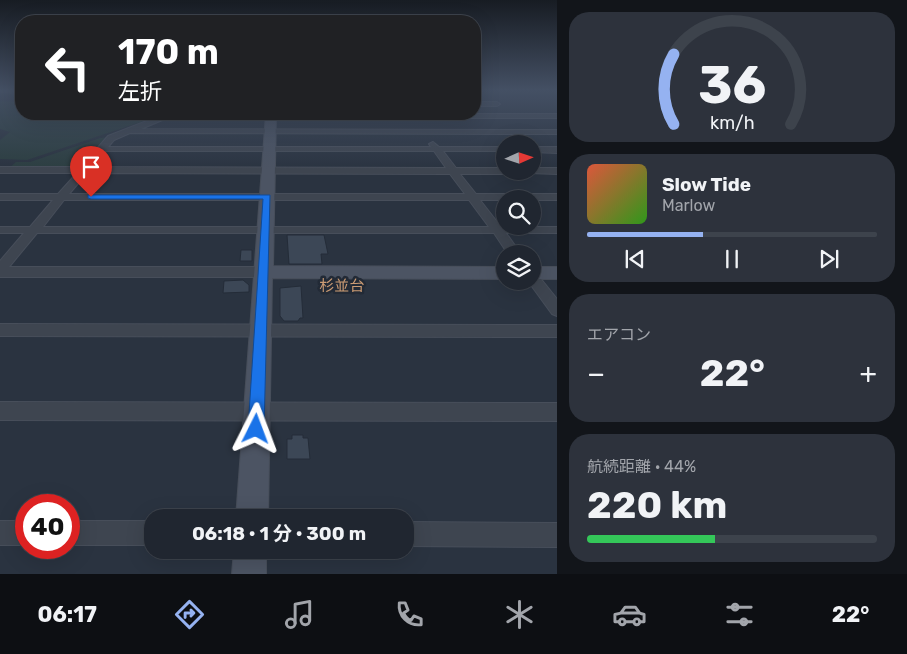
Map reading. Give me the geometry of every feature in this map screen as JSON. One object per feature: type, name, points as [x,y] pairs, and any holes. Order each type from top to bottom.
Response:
[{"type":"street","points":[[0,271],[111,138],[156,120]]},
{"type":"street","points":[[252,509],[271,120]]},
{"type":"street","points":[[128,131],[557,132]]},
{"type":"street","points":[[424,132],[496,227]]},
{"type":"street","points":[[102,149],[496,150]]},
{"type":"street","points":[[541,150],[557,150]]},
{"type":"street","points":[[0,170],[496,171]]},
{"type":"street","points":[[541,171],[557,171]]},
{"type":"street","points":[[0,197],[557,197]]},
{"type":"street","points":[[0,230],[496,230]]},
{"type":"street","points":[[541,230],[557,230]]},
{"type":"street","points":[[0,271],[496,273]]},
{"type":"street","points":[[541,274],[557,273]]},
{"type":"street","points":[[541,288],[557,310]]},
{"type":"street","points":[[0,330],[557,331]]},
{"type":"street","points":[[0,411],[557,412]]},
{"type":"street","points":[[0,533],[15,533]]},
{"type":"street","points":[[80,533],[144,533]]},
{"type":"street","points":[[414,534],[557,534]]},
{"type":"street","points":[[249,574],[250,559]]},
{"type":"shaded area","points":[[0,117],[15,117],[15,120],[147,120],[27,160],[0,159],[0,140],[10,132],[0,129]]},
{"type":"shaded area","points":[[109,137],[82,166],[75,169],[8,169],[16,162],[30,162],[100,138]]},
{"type":"building","points":[[287,235],[324,235],[328,254],[321,254],[322,264],[289,264]]},
{"type":"building","points":[[241,250],[252,250],[252,261],[240,261]]},
{"type":"building","points":[[243,280],[249,285],[249,292],[223,293],[224,281]]},
{"type":"building","points":[[301,286],[303,318],[300,318],[298,321],[284,321],[280,316],[280,288]]},
{"type":"building","points":[[292,435],[303,435],[303,438],[308,438],[310,459],[287,459],[287,439],[292,439]]},
{"type":"district","name":"杉並台","points":[[342,286]]},
{"type":"route","points":[[91,197],[267,197],[256,429]]}]
